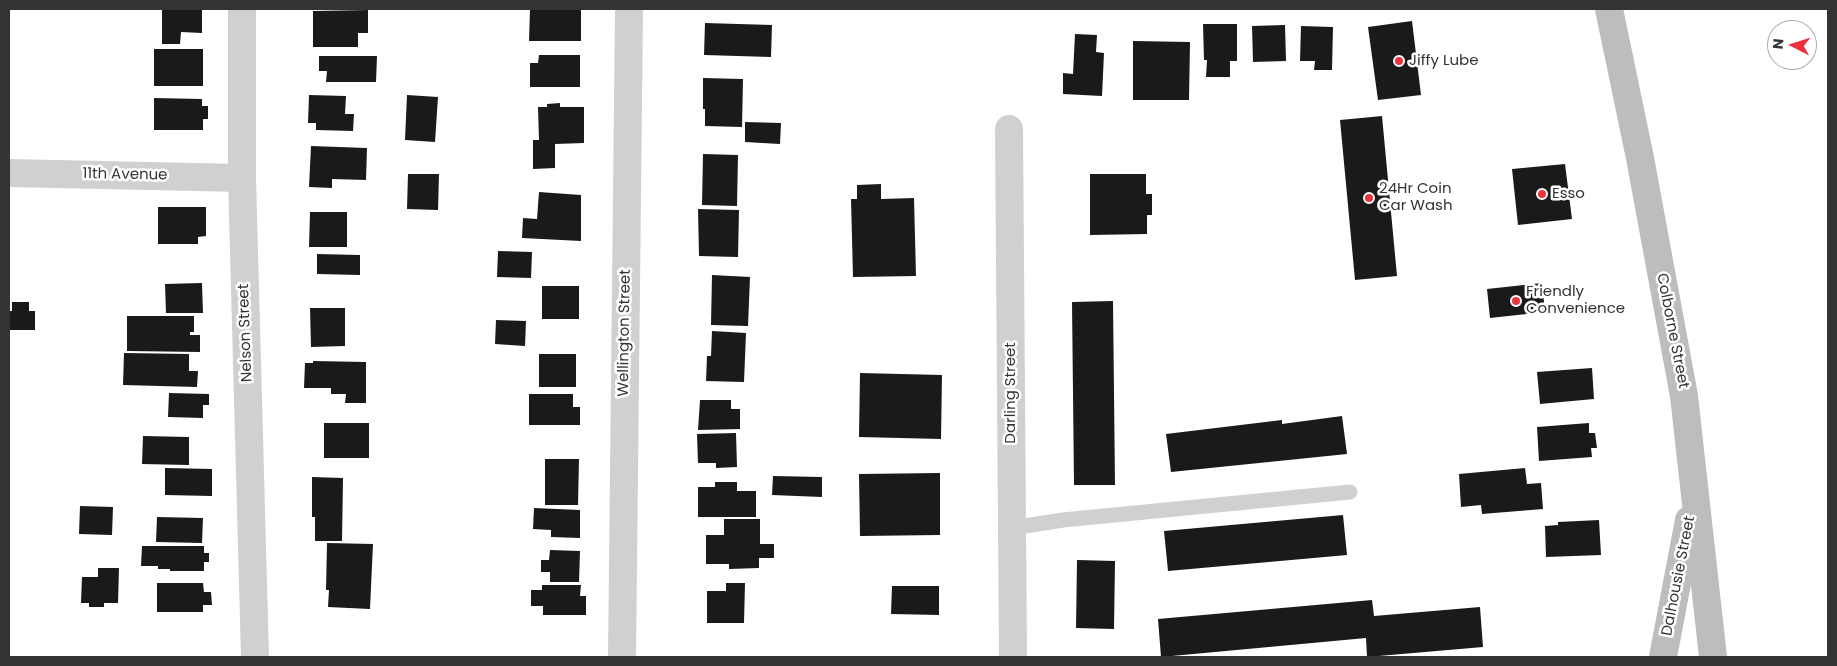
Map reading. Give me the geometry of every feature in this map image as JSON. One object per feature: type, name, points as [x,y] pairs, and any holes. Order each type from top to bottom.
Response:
[{"type":"main road","name":"Colborne Street","points":[[1609,9],[1640,158],[1684,396],[1713,657]]},
{"type":"main road","name":"Dalhousie Street","points":[[1663,657],[1694,494]]},
{"type":"street","name":"Nelson Street","points":[[242,9],[242,178],[255,657]]},
{"type":"street","name":"Wellington Street","points":[[622,657],[628,9]]},
{"type":"street","name":"Darling Street","points":[[1009,129],[1013,657]]},
{"type":"street","name":"11th Avenue","points":[[9,173],[242,178]]},
{"type":"lane","points":[[1012,528],[1063,520],[1350,492]]},
{"type":"building","points":[[162,9],[202,9],[202,33],[181,32],[180,44],[162,44]]},
{"type":"building","points":[[530,9],[581,9],[581,41],[529,41]]},
{"type":"building","points":[[368,10],[368,33],[358,33],[358,47],[313,47],[313,11]]},
{"type":"building","points":[[1412,21],[1421,95],[1378,100],[1368,27]]},
{"type":"building","points":[[705,23],[772,25],[771,57],[704,55]]},
{"type":"building","points":[[1203,24],[1237,24],[1237,61],[1230,61],[1230,77],[1206,77],[1207,60],[1204,60]]},
{"type":"building","points":[[1285,25],[1286,61],[1253,62],[1252,26]]},
{"type":"building","points":[[1301,26],[1333,27],[1332,70],[1314,70],[1315,61],[1300,61]]},
{"type":"building","points":[[1075,34],[1097,35],[1096,52],[1104,53],[1102,96],[1063,94],[1063,73],[1073,74]]},
{"type":"building","points":[[1133,41],[1190,42],[1189,100],[1133,100]]},
{"type":"building","points":[[154,49],[203,49],[203,86],[154,86]]},
{"type":"building","points":[[539,55],[580,55],[580,87],[530,87],[530,63],[538,63]]},
{"type":"building","points":[[319,56],[377,56],[376,82],[326,82],[327,71],[319,71]]},
{"type":"building","points":[[703,78],[743,79],[742,127],[705,126]]},
{"type":"building","points":[[309,95],[346,96],[345,114],[354,114],[353,131],[316,130],[316,123],[308,123]]},
{"type":"building","points":[[407,95],[438,97],[435,142],[405,140]]},
{"type":"building","points":[[154,98],[202,99],[202,106],[208,106],[208,119],[203,119],[203,130],[154,130]]},
{"type":"building","points":[[560,103],[560,107],[584,107],[584,143],[555,144],[555,168],[533,169],[533,140],[539,140],[538,107],[547,107],[547,104]]},
{"type":"building","name":"24Hr Coin Car Wash","points":[[1382,116],[1397,276],[1355,280],[1340,120]]},
{"type":"building","points":[[745,122],[781,123],[780,144],[745,142]]},
{"type":"building","points":[[311,146],[367,148],[366,180],[332,179],[332,188],[309,187]]},
{"type":"building","points":[[703,154],[738,155],[737,206],[702,205]]},
{"type":"building","name":"Esso","points":[[1565,164],[1572,219],[1518,225],[1512,169]]},
{"type":"building","points":[[408,174],[439,174],[438,210],[407,209]]},
{"type":"building","points":[[1090,174],[1146,174],[1146,194],[1152,194],[1152,215],[1147,215],[1147,234],[1090,235]]},
{"type":"building","points":[[881,184],[881,199],[914,198],[916,276],[853,277],[851,199],[857,199],[857,185]]},
{"type":"building","points":[[539,192],[581,195],[581,241],[522,238],[523,218],[537,219]]},
{"type":"building","points":[[158,207],[206,207],[206,236],[198,237],[198,244],[158,244]]},
{"type":"building","points":[[698,209],[739,210],[738,257],[699,256]]},
{"type":"building","points":[[310,212],[347,212],[347,247],[309,247]]},
{"type":"building","points":[[498,251],[532,252],[531,278],[497,277]]},
{"type":"building","points":[[317,254],[360,255],[360,275],[317,274]]},
{"type":"building","points":[[712,275],[750,277],[748,326],[711,325]]},
{"type":"building","points":[[202,283],[203,313],[166,313],[165,284]]},
{"type":"building","name":"Friendly Convenience","points":[[1542,283],[1545,312],[1490,318],[1487,289]]},
{"type":"building","points":[[542,286],[579,286],[579,319],[542,319]]},
{"type":"building","points":[[1113,301],[1115,485],[1074,485],[1072,302]]},
{"type":"building","points":[[12,302],[29,302],[29,311],[35,311],[35,330],[9,330],[9,311],[12,311]]},
{"type":"building","points":[[310,308],[345,308],[345,346],[311,347]]},
{"type":"building","points":[[127,316],[194,316],[194,332],[190,332],[190,335],[200,335],[200,352],[127,351]]},
{"type":"building","points":[[496,320],[526,321],[525,346],[495,344]]},
{"type":"building","points":[[712,331],[746,333],[744,382],[706,381],[707,356],[711,356]]},
{"type":"building","points":[[124,353],[189,354],[189,371],[198,371],[197,387],[123,385]]},
{"type":"building","points":[[539,354],[576,354],[576,387],[539,387]]},
{"type":"building","points":[[313,361],[366,362],[366,403],[345,403],[346,394],[331,394],[331,388],[304,388],[305,363],[313,363]]},
{"type":"building","points":[[1592,368],[1594,399],[1540,404],[1537,372]]},
{"type":"building","points":[[860,373],[942,375],[941,439],[859,437]]},
{"type":"building","points":[[169,393],[209,394],[209,405],[203,405],[203,418],[168,417]]},
{"type":"building","points":[[529,394],[573,394],[573,407],[580,407],[580,425],[529,425]]},
{"type":"building","points":[[700,400],[731,400],[731,409],[740,409],[740,429],[698,430]]},
{"type":"building","points":[[1342,416],[1347,454],[1171,472],[1166,434],[1282,420],[1282,424]]},
{"type":"building","points":[[324,423],[369,423],[369,458],[324,458]]},
{"type":"building","points":[[1589,423],[1589,433],[1595,433],[1597,448],[1591,448],[1592,457],[1539,461],[1537,427]]},
{"type":"building","points":[[736,433],[737,467],[716,468],[716,463],[698,463],[697,434]]},
{"type":"building","points":[[143,436],[189,437],[189,465],[142,464]]},
{"type":"building","points":[[545,459],[579,459],[578,505],[545,505]]},
{"type":"building","points":[[165,468],[212,469],[212,496],[165,495]]},
{"type":"building","points":[[1525,468],[1527,484],[1541,483],[1543,509],[1482,514],[1481,505],[1461,507],[1459,474]]},
{"type":"building","points":[[940,473],[940,535],[860,536],[859,474]]},
{"type":"building","points":[[773,476],[822,477],[822,497],[772,495]]},
{"type":"building","points":[[312,477],[343,478],[342,541],[315,541],[315,517],[312,517]]},
{"type":"building","points":[[715,482],[737,482],[737,491],[756,491],[756,517],[698,517],[698,487],[715,487]]},
{"type":"building","points":[[80,506],[113,507],[112,535],[79,534]]},
{"type":"building","points":[[534,508],[580,510],[580,538],[551,537],[551,530],[533,529]]},
{"type":"building","points":[[1343,515],[1347,555],[1168,571],[1164,531]]},
{"type":"building","points":[[157,517],[203,518],[202,543],[156,542]]},
{"type":"building","points":[[724,519],[760,519],[760,544],[774,544],[774,558],[759,558],[759,568],[729,569],[729,564],[706,564],[706,535],[724,535]]},
{"type":"building","points":[[1599,520],[1601,555],[1546,557],[1545,526],[1558,525],[1558,522]]},
{"type":"building","points":[[327,543],[373,544],[370,609],[328,607],[329,590],[326,590]]},
{"type":"building","points":[[142,546],[204,546],[204,553],[209,553],[209,562],[204,562],[204,571],[170,571],[170,569],[158,569],[158,566],[141,566]]},
{"type":"building","points":[[550,550],[580,551],[579,582],[550,582],[550,572],[541,572],[541,560],[549,560]]},
{"type":"building","points":[[1077,560],[1115,561],[1114,629],[1076,628]]},
{"type":"building","points":[[98,568],[119,568],[118,603],[104,603],[104,607],[89,607],[89,603],[81,603],[82,577],[98,577]]},
{"type":"building","points":[[157,583],[203,583],[204,592],[211,592],[212,605],[203,605],[203,612],[157,612]]},
{"type":"building","points":[[726,583],[745,583],[744,623],[707,623],[707,591],[726,591]]},
{"type":"building","points":[[542,585],[581,585],[580,596],[586,596],[586,615],[543,615],[543,606],[531,606],[531,590],[542,590]]},
{"type":"building","points":[[892,586],[939,586],[939,615],[891,614]]},
{"type":"building","points":[[1372,600],[1374,616],[1480,607],[1483,647],[1367,657],[1366,638],[1161,657],[1158,619]]},
{"type":"place","name":"Jiffy Lube","points":[[1399,61]]},
{"type":"place","name":"Esso","points":[[1542,194]]},
{"type":"place","name":"24Hr Coin Car Wash","points":[[1369,198]]},
{"type":"place","name":"Friendly Convenience","points":[[1516,301]]}]
